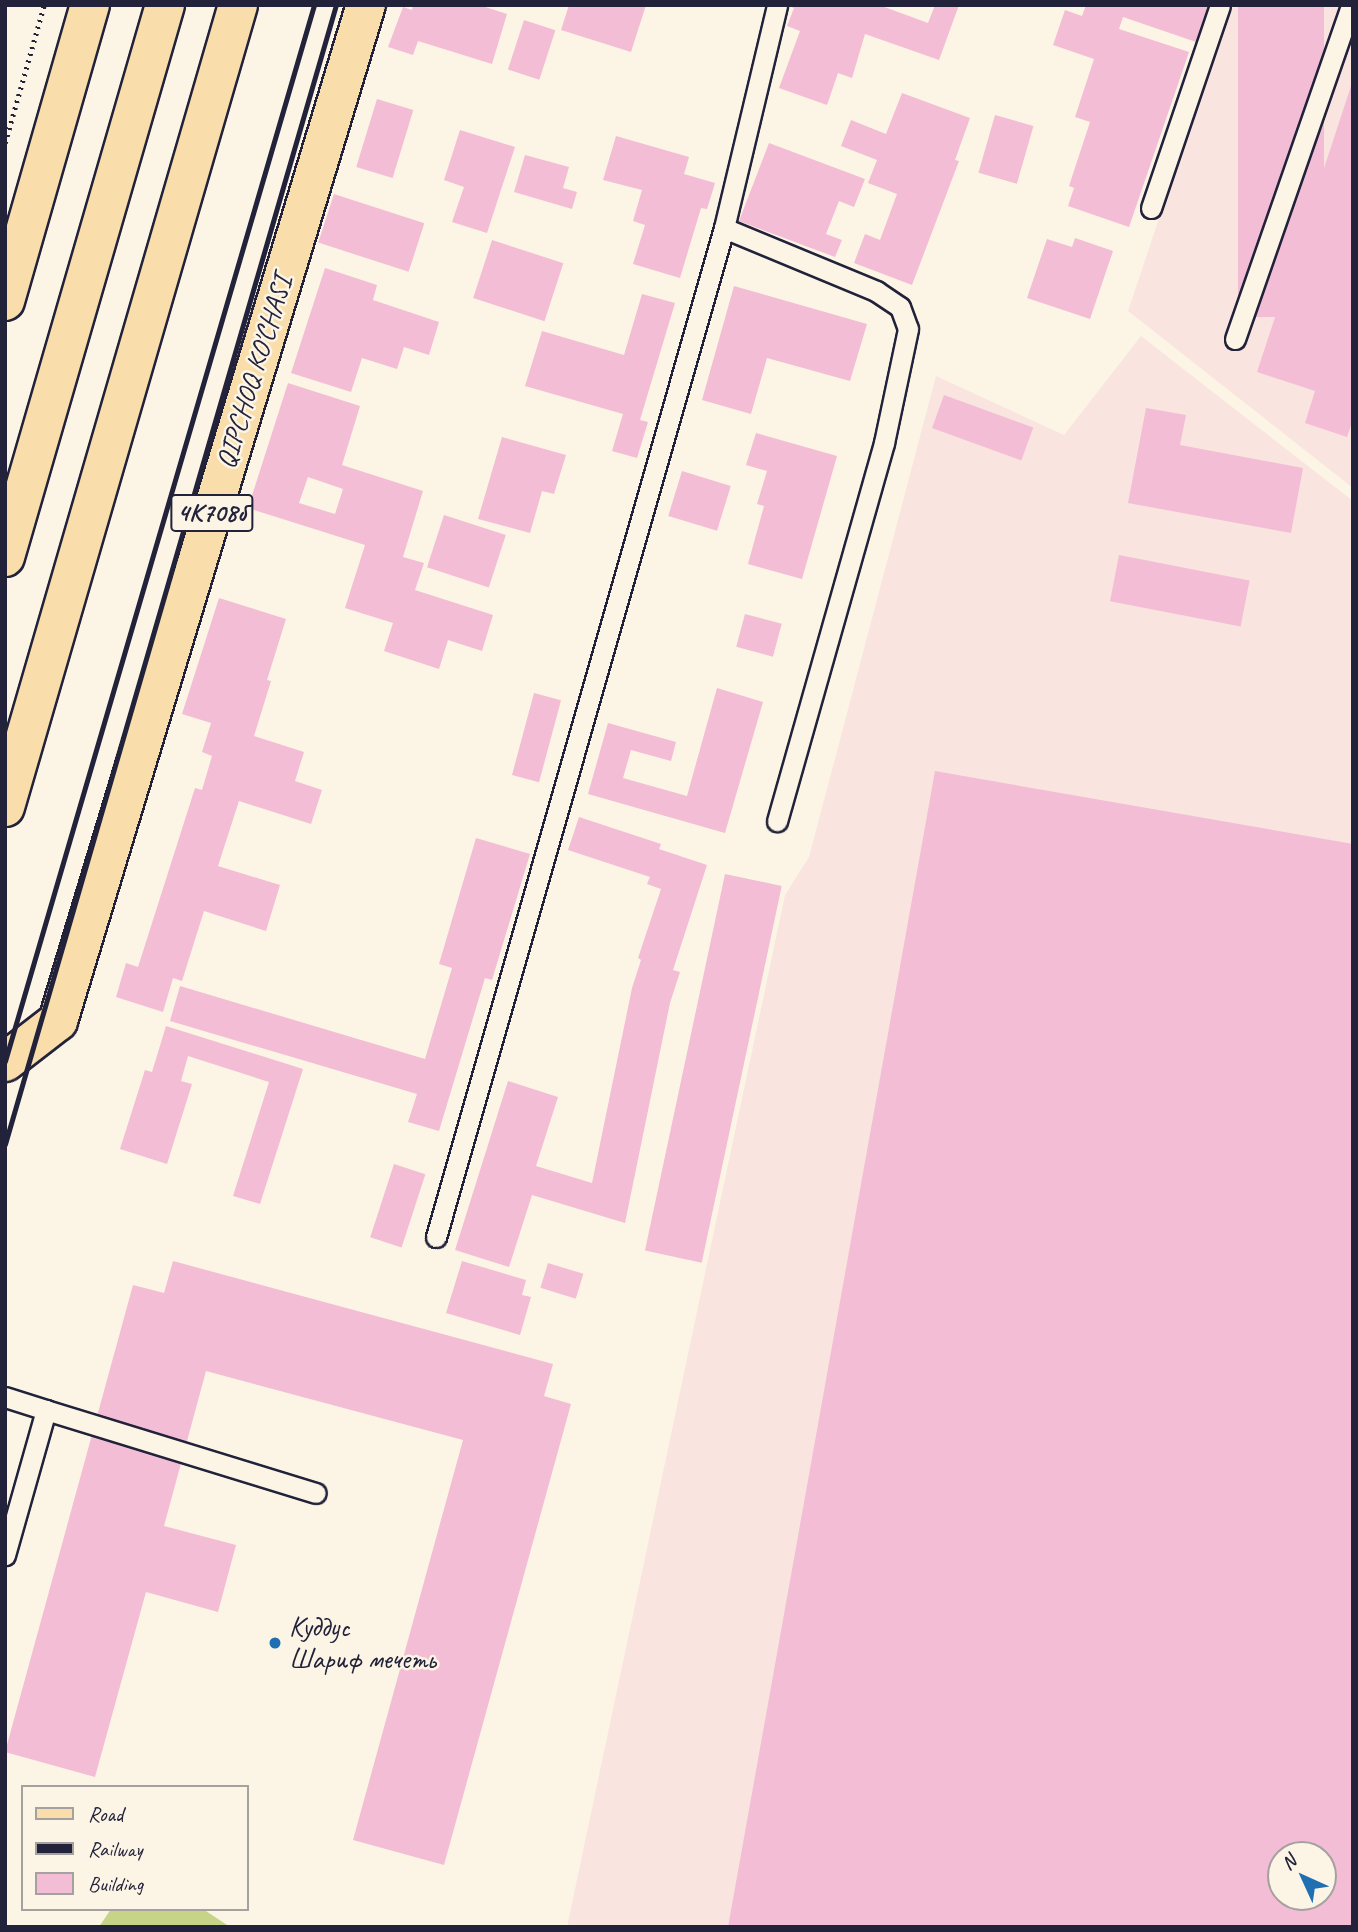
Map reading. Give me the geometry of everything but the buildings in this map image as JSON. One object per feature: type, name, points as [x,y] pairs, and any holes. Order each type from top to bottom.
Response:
[{"type":"main road","points":[[5,302],[90,5]]},
{"type":"main road","points":[[5,557],[165,5]]},
{"type":"main road","points":[[5,807],[238,5]]},
{"type":"main road","name":"QIPCHOQ KO'CHASI","points":[[5,1062],[58,1021],[366,5]]},
{"type":"lane","points":[[436,1237],[724,228],[777,5]]},
{"type":"lane","points":[[1151,208],[1220,5]]},
{"type":"lane","points":[[1235,339],[1351,5]]},
{"type":"lane","points":[[724,228],[876,291],[900,307],[908,329],[884,443],[777,821]]},
{"type":"lane","points":[[5,1396],[316,1493]]},
{"type":"lane","points":[[5,1555],[46,1410]]},
{"type":"path","points":[[5,143],[44,5]]},
{"type":"shaded area","points":[[1231,5],[1353,5],[1353,488],[1128,311]]},
{"type":"shaded area","points":[[1141,336],[1353,501],[1353,1927],[567,1927],[785,895],[809,857],[936,376],[1064,435]]},
{"type":"green space","points":[[110,1911],[206,1911],[230,1927],[99,1927]]},
{"type":"railway","points":[[5,1061],[314,5]]},
{"type":"railway","points":[[5,1144],[336,5]]},
{"type":"place","name":"Куддус Шариф мечеть","points":[[275,1643]]}]
